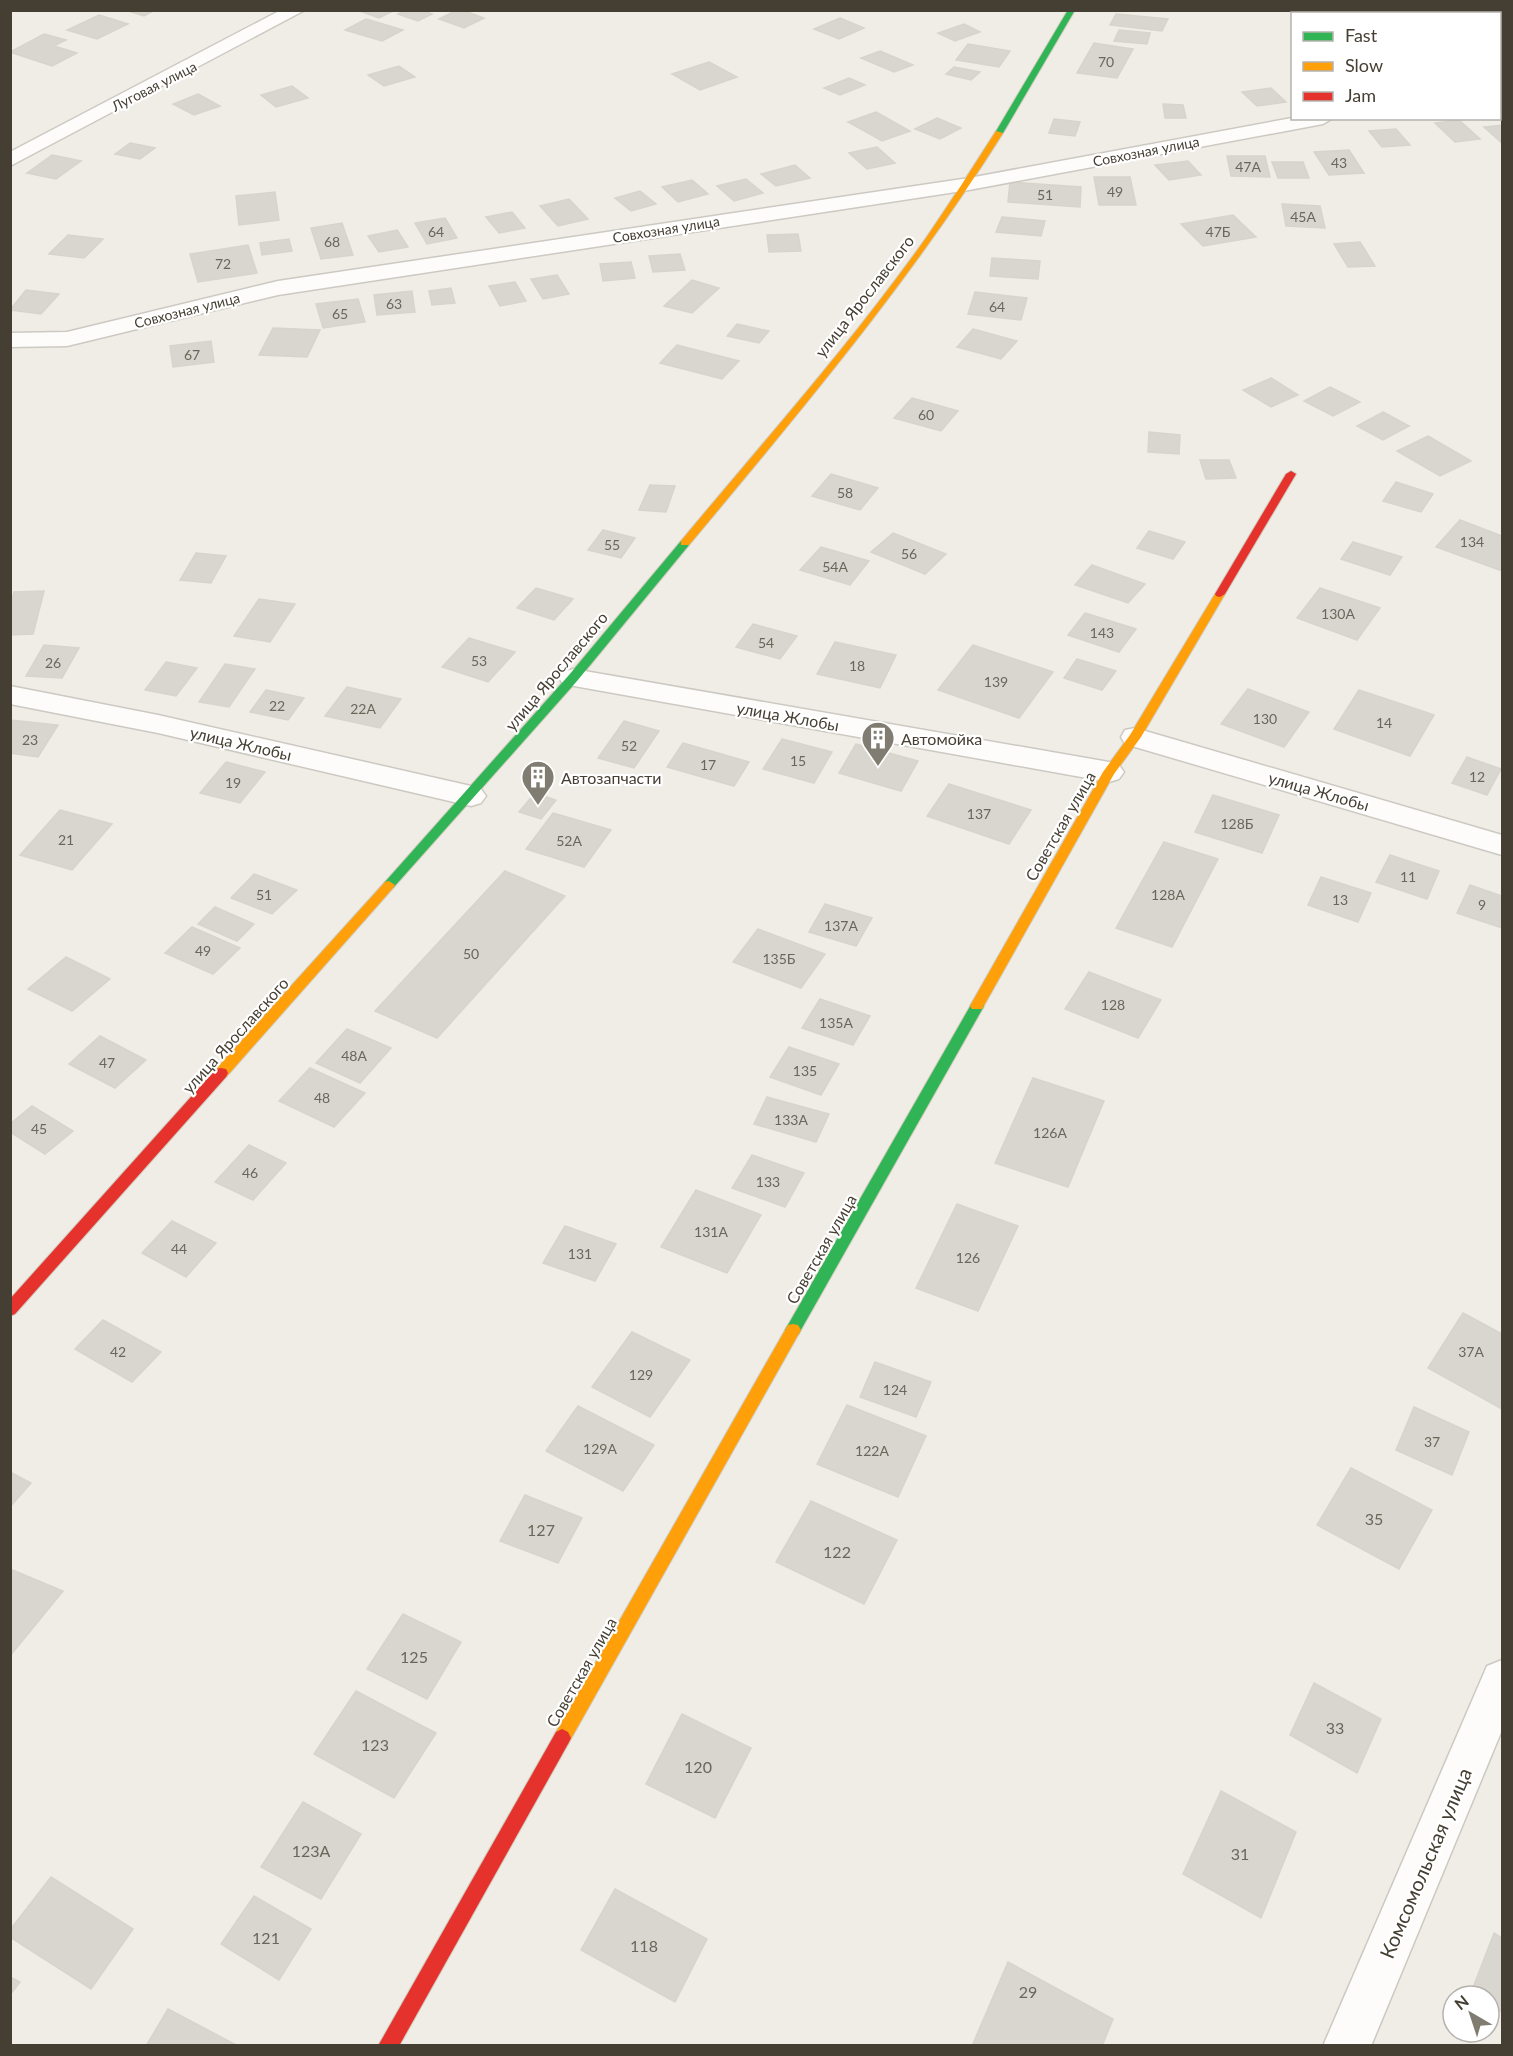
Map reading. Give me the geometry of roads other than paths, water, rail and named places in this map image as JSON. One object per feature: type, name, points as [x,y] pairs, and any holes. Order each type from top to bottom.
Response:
[{"type":"street","name":"Луговая улица","points":[[10,160],[296,10]]},
{"type":"street","name":"улица Ярославского","points":[[10,1310],[471,796],[573,678],[873,316],[969,184],[1072,10]]},
{"type":"street","name":"Совхозная улица","points":[[10,340],[67,339],[278,288],[969,184],[1312,120]]},
{"type":"street","name":"Советская улица","points":[[388,2046],[1109,772],[1135,737],[1292,474]]},
{"type":"street","name":"улица Жлобы","points":[[573,678],[1109,772]]},
{"type":"street","name":"улица Жлобы","points":[[10,695],[159,724],[471,796]]},
{"type":"street","name":"улица Жлобы","points":[[1135,737],[1503,845]]},
{"type":"street","name":"Комсомольская улица","points":[[1347,2046],[1503,1680]]},
{"type":"place","name":"Автомойка","points":[[878,767]]},
{"type":"place","name":"Автозапчасти","points":[[538,806]]}]
